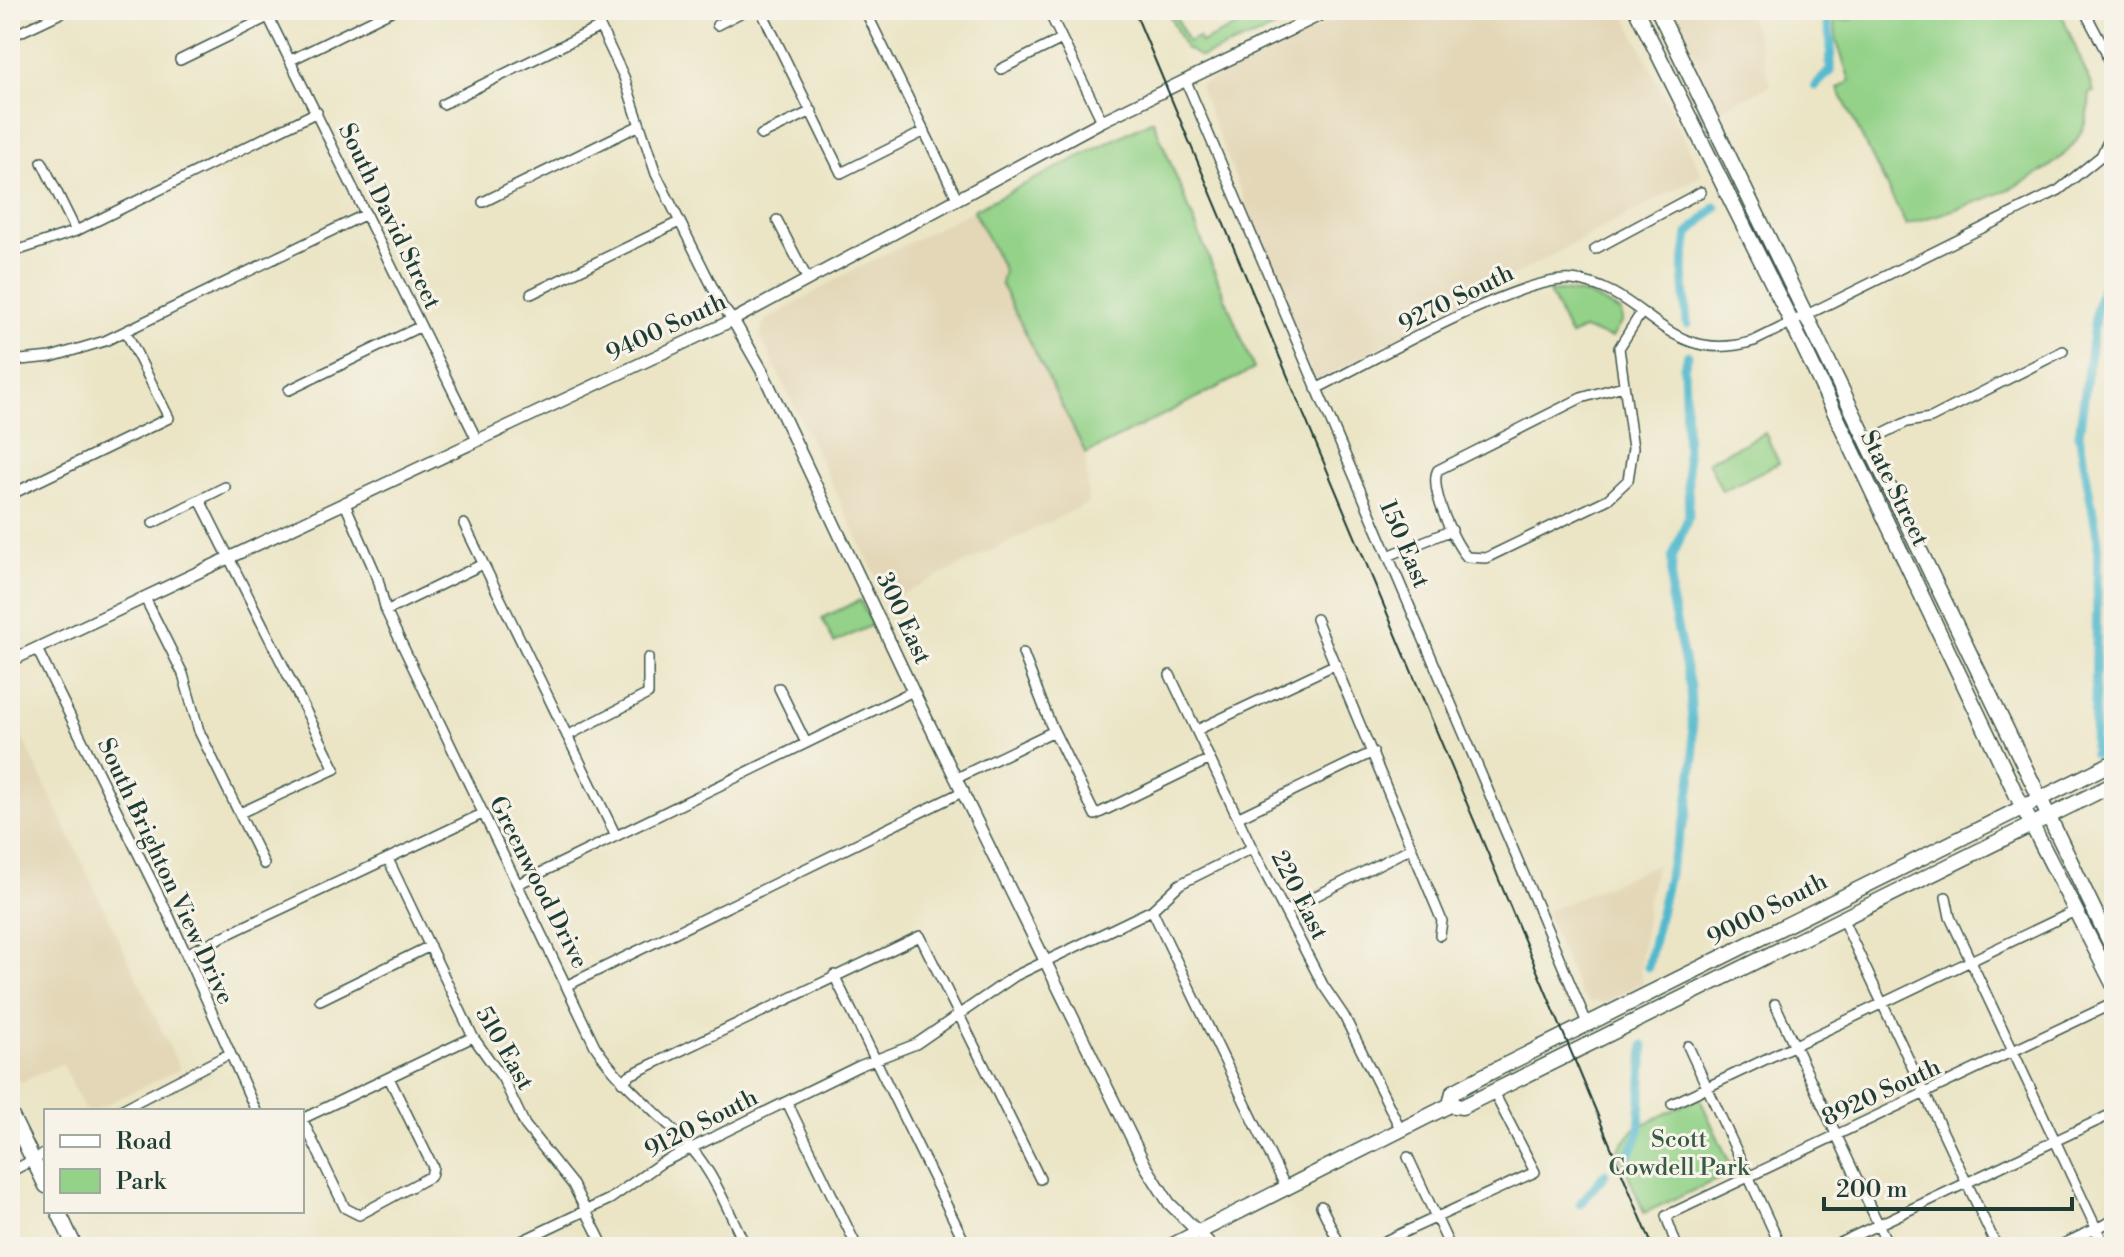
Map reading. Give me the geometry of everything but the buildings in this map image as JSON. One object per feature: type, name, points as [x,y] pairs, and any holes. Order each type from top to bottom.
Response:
[{"type":"main road","name":"State Street","points":[[1636,10],[1793,325],[2073,912],[2114,986]]},
{"type":"main road","name":"State Street","points":[[1658,10],[2114,951]]},
{"type":"main road","name":"9000 South","points":[[1450,1105],[1453,1092],[2114,762]]},
{"type":"main road","name":"9000 South","points":[[1169,1247],[1450,1105],[1462,1107],[2114,784]]},
{"type":"main road","points":[[1732,971],[1760,948],[1796,930],[1798,918]]},
{"type":"main road","points":[[1587,1023],[1597,1026],[1634,1021]]},
{"type":"main road","points":[[10,1113],[40,1157]]},
{"type":"main road","points":[[59,1213],[75,1247]]},
{"type":"street","points":[[10,37],[67,10]]},
{"type":"street","points":[[291,60],[376,14],[393,10]]},
{"type":"street","name":"300 East","points":[[592,10],[624,77],[656,174],[722,306],[733,320],[775,397],[913,691],[1145,1165],[1169,1203],[1213,1247]]},
{"type":"street","points":[[717,25],[746,10]]},
{"type":"street","points":[[761,10],[841,173],[925,131]]},
{"type":"street","points":[[865,10],[957,198]]},
{"type":"street","points":[[1048,10],[1102,121]]},
{"type":"street","name":"9400 South","points":[[10,661],[146,600],[733,320],[1102,121],[1330,10]]},
{"type":"street","points":[[2084,10],[2105,50],[2114,79]]},
{"type":"street","points":[[180,60],[267,14]]},
{"type":"street","name":"South David Street","points":[[267,14],[477,440]]},
{"type":"street","points":[[443,104],[600,27]]},
{"type":"street","points":[[1001,69],[1062,39]]},
{"type":"street","name":"150 East","points":[[1186,81],[1587,1023]]},
{"type":"street","points":[[761,135],[812,111]]},
{"type":"street","points":[[10,253],[76,231],[317,112]]},
{"type":"street","points":[[483,202],[640,125]]},
{"type":"street","name":"9270 South","points":[[1316,389],[1515,291],[1541,282],[1569,280],[1602,287],[1671,334],[1714,347],[1743,344],[1793,325],[2073,182],[2101,156],[2114,129]]},
{"type":"street","points":[[42,162],[76,231]]},
{"type":"street","points":[[1595,249],[1701,192]]},
{"type":"street","points":[[10,361],[77,352],[126,332],[366,214]]},
{"type":"street","points":[[777,220],[808,280]]},
{"type":"street","points":[[531,294],[679,222]]},
{"type":"street","points":[[1623,386],[1581,398],[1444,464],[1433,481],[1463,553],[1472,559],[1486,558],[1608,499],[1623,488],[1634,459],[1619,348],[1641,313]]},
{"type":"street","points":[[289,390],[421,326]]},
{"type":"street","points":[[11,492],[169,418],[126,332]]},
{"type":"street","points":[[1867,442],[1907,422],[1931,418],[2063,351]]},
{"type":"street","points":[[153,523],[225,487]]},
{"type":"street","points":[[200,500],[232,558],[335,769],[240,813]]},
{"type":"street","name":"Greenwood Drive","points":[[345,504],[378,579],[386,611],[595,1046],[622,1082],[692,1149],[715,1184],[746,1247]]},
{"type":"street","points":[[464,524],[616,836]]},
{"type":"street","points":[[1388,556],[1452,530]]},
{"type":"street","points":[[386,611],[483,564]]},
{"type":"street","points":[[146,600],[183,674],[199,731],[264,864]]},
{"type":"street","points":[[1316,619],[1442,921],[1440,935]]},
{"type":"street","name":"South Brighton View Drive","points":[[37,649],[186,954],[255,1109]]},
{"type":"street","points":[[1023,653],[1054,731],[1095,815],[1210,759]]},
{"type":"street","points":[[567,736],[648,694],[648,658]]},
{"type":"street","points":[[1197,730],[1336,664]]},
{"type":"street","name":"220 East","points":[[1170,675],[1252,848],[1401,1130]]},
{"type":"street","points":[[779,688],[806,743]]},
{"type":"street","points":[[518,884],[913,691]]},
{"type":"street","points":[[957,778],[1054,731]]},
{"type":"street","points":[[1239,817],[1373,752]]},
{"type":"street","points":[[568,985],[964,791]]},
{"type":"street","points":[[186,954],[482,814]]},
{"type":"street","name":"9120 South","points":[[509,1247],[586,1210],[661,1163],[875,1060],[916,1044],[999,985],[1152,910],[1180,884],[1252,848]]},
{"type":"street","points":[[1286,911],[1411,848]]},
{"type":"street","name":"510 East","points":[[388,859],[473,1037],[503,1079],[525,1125],[573,1185],[604,1247]]},
{"type":"street","points":[[1946,897],[1950,917],[2105,1247]]},
{"type":"street","points":[[1152,910],[1287,1190]]},
{"type":"street","points":[[1672,1104],[2073,912]]},
{"type":"street","points":[[1842,918],[1997,1247]]},
{"type":"street","points":[[622,1082],[630,1075],[834,975],[920,936],[1040,1179]]},
{"type":"street","points":[[320,1000],[430,946]]},
{"type":"street","points":[[834,975],[967,1247]]},
{"type":"street","name":"8920 South","points":[[1677,1247],[1666,1216],[2114,1003]]},
{"type":"street","points":[[1775,1004],[1889,1247]]},
{"type":"street","points":[[304,1118],[473,1037]]},
{"type":"street","points":[[1688,1046],[1781,1247]]},
{"type":"street","points":[[123,1109],[229,1054]]},
{"type":"street","points":[[304,1123],[345,1208],[359,1215],[431,1176],[433,1167],[389,1078]]},
{"type":"street","points":[[1372,1247],[1535,1172],[1493,1091]]},
{"type":"street","points":[[787,1102],[857,1247]]},
{"type":"street","points":[[1831,1247],[2114,1113]]},
{"type":"street","points":[[10,1172],[40,1157]]},
{"type":"street","points":[[1408,1157],[1450,1247]]},
{"type":"street","points":[[1321,1206],[1341,1247]]},
{"type":"street","points":[[2057,1247],[2114,1220]]},
{"type":"shaded area","points":[[1355,10],[1623,10],[1702,175],[1315,382],[1199,85]]},
{"type":"shaded area","points":[[1674,10],[1749,10],[1771,85],[1718,110]]},
{"type":"shaded area","points":[[1153,120],[1254,369],[1086,454],[1088,503],[888,601],[760,335],[765,321],[844,275]]},
{"type":"shaded area","points":[[10,711],[180,1069],[96,1109],[84,1109],[62,1063],[20,1083],[10,1062]]},
{"type":"shaded area","points":[[1657,864],[1648,900],[1640,971],[1644,983],[1606,1002],[1589,1002],[1580,994],[1545,912]]},
{"type":"green space","points":[[1167,10],[1173,10],[1188,42],[1198,37],[1201,43],[1270,10],[1306,10],[1263,33],[1201,57],[1185,48]]},
{"type":"green space","points":[[1854,10],[2060,10],[2094,92],[2089,93],[2086,122],[2072,146],[2051,166],[1993,196],[1906,225],[1838,89],[1850,81],[1837,42],[1834,20],[1853,19]]},
{"type":"green space","points":[[1153,120],[1254,369],[1086,454],[1001,284],[1004,270],[973,210]]},
{"type":"green space","points":[[1549,292],[1589,295],[1621,312],[1622,321],[1612,338],[1583,329],[1570,336]]},
{"type":"green space","points":[[1765,433],[1779,463],[1722,491],[1708,461]]},
{"type":"green space","points":[[860,600],[872,625],[834,643],[822,618]]},
{"type":"green space","name":"Scott Cowdell Park","points":[[1699,1097],[1734,1172],[1644,1213],[1618,1150],[1634,1129]]},
{"type":"waterway","points":[[1815,86],[1830,71],[1831,43],[1825,10]]},
{"type":"waterway","points":[[1687,324],[1683,271],[1688,234],[1716,207]]},
{"type":"waterway","points":[[2094,754],[2098,540],[2079,434],[2095,318],[2114,237]]},
{"type":"waterway","points":[[1648,967],[1672,860],[1687,813],[1694,758],[1690,687],[1671,599],[1672,558],[1689,516],[1684,367],[1688,355]]},
{"type":"waterway","points":[[1628,1157],[1639,1133],[1644,1045]]},
{"type":"waterway","points":[[1580,1204],[1605,1174]]},
{"type":"tram line","points":[[1134,10],[1653,1247]]}]
